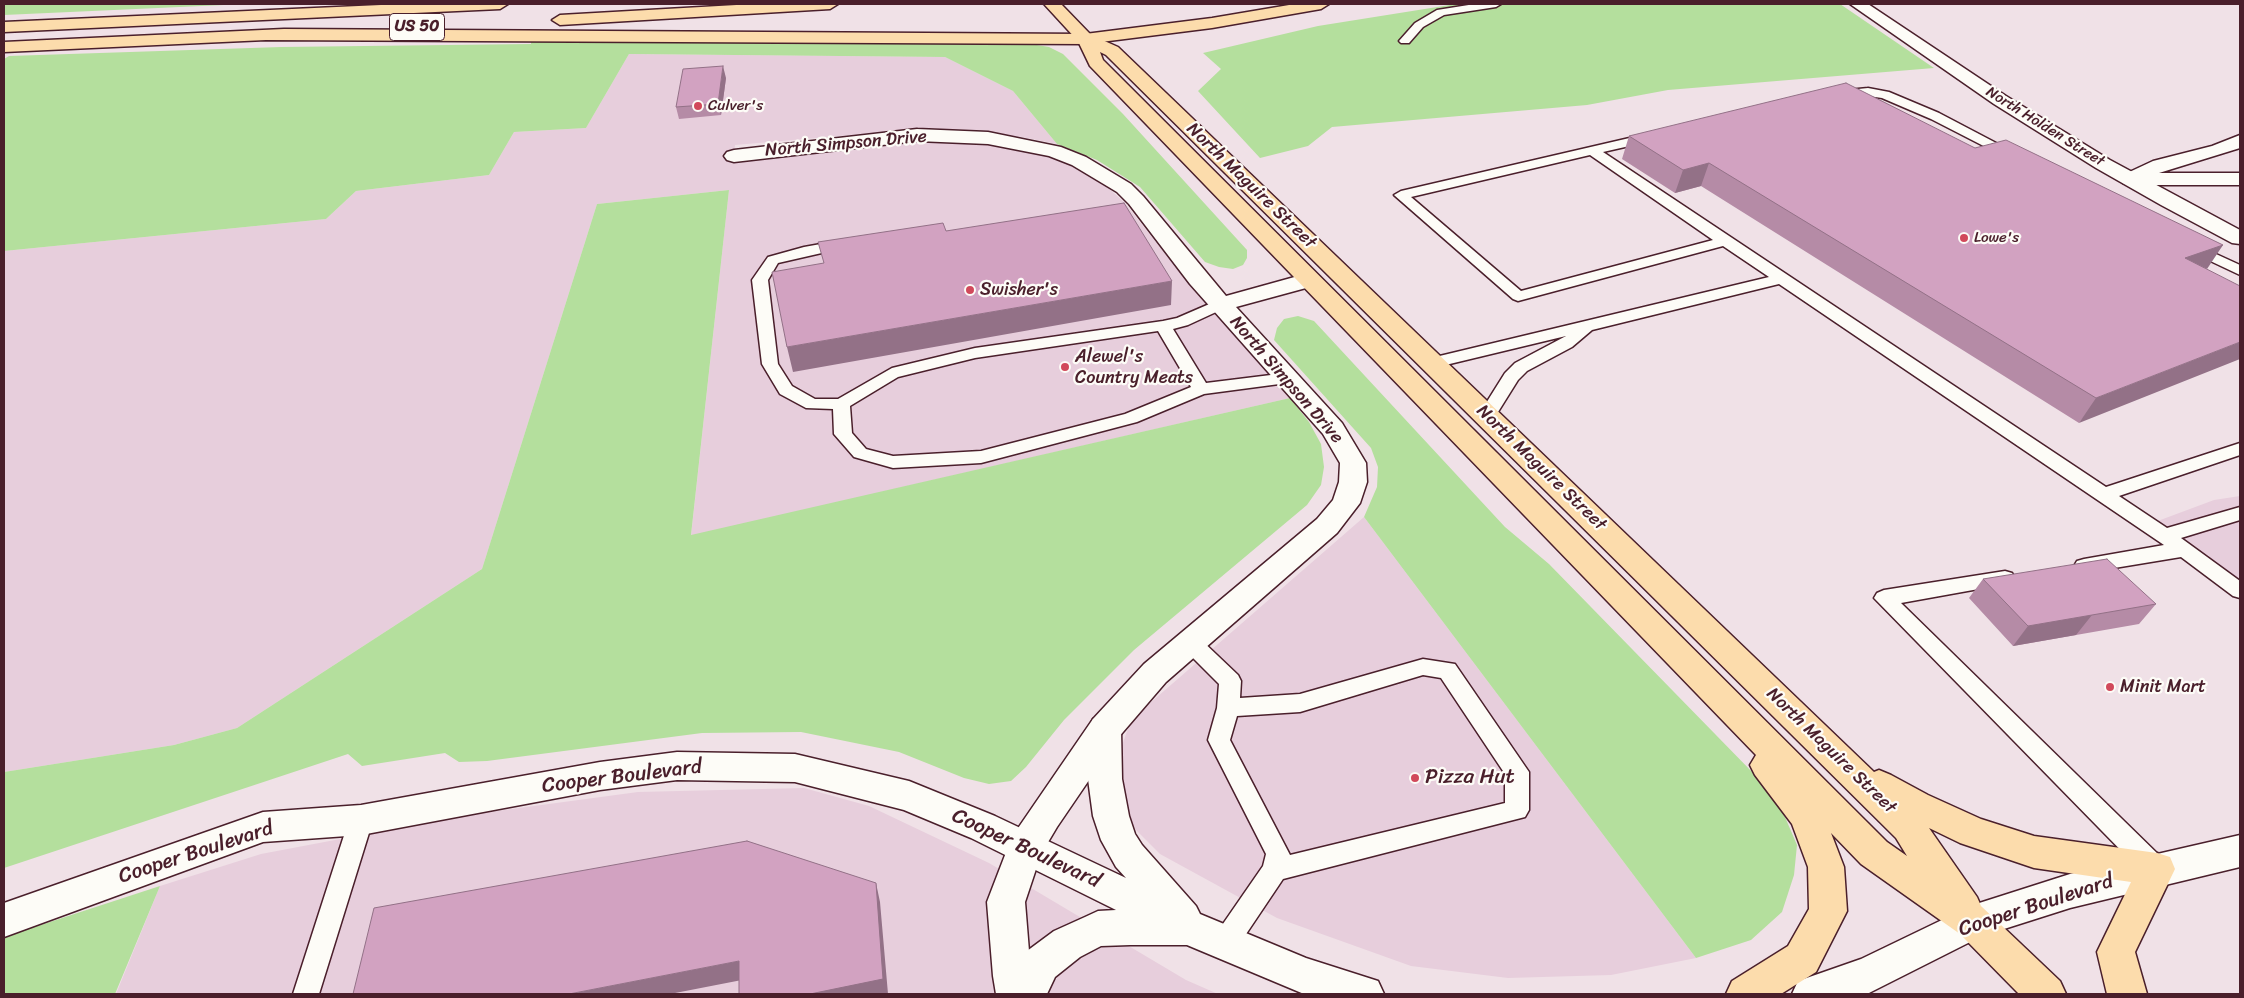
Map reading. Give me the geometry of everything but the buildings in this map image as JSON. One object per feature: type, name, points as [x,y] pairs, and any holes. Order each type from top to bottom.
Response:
[{"type":"main road","points":[[294,14],[384,4]]},
{"type":"main road","name":"US 50","points":[[4,27],[500,4]]},
{"type":"main road","name":"US 50","points":[[4,47],[267,35],[830,4]]},
{"type":"main road","points":[[267,35],[1085,39],[1212,23],[1321,4]]},
{"type":"main road","name":"North Maguire Street","points":[[1055,7],[1085,39],[1096,62],[1874,853],[1972,922],[2046,994]]},
{"type":"main road","name":"North Maguire Street","points":[[1085,39],[1112,51],[1908,827],[1972,922]]},
{"type":"main road","points":[[1718,694],[1770,771],[1807,816],[1826,867],[1828,911],[1802,959],[1746,994]]},
{"type":"main road","points":[[1848,768],[1916,806],[1973,832],[2034,852],[2157,869],[2131,917],[2116,952],[2128,994]]},
{"type":"street","name":"North Holden Street","points":[[1858,4],[2000,100],[2130,179],[2240,238]]},
{"type":"street","name":"North Simpson Drive","points":[[734,156],[886,137],[917,135],[988,138],[1054,151],[1079,162],[1124,188],[1130,205],[1222,304],[1333,429],[1354,464],[1353,482],[1346,503],[1327,526],[1154,673],[1105,730],[1045,816],[1025,848],[1006,902],[1012,976],[1016,994]]},
{"type":"street","points":[[2130,179],[2160,165],[2219,150],[2240,141]]},
{"type":"street","points":[[2130,179],[2240,179]]},
{"type":"street","points":[[1222,304],[1310,280]]},
{"type":"street","points":[[1105,730],[1105,779],[1111,816],[1119,840],[1129,856],[1192,929]]},
{"type":"street","name":"Cooper Boulevard","points":[[4,920],[263,827],[361,820],[600,776],[658,769],[687,766],[794,768],[909,796],[983,827],[1192,929],[1305,976],[1364,994]]},
{"type":"street","name":"Cooper Boulevard","points":[[1812,994],[1869,975],[1972,922],[2070,891],[2240,851]]},
{"type":"street","points":[[1027,994],[1041,964],[1067,944],[1098,928],[1192,929]]},
{"type":"lane","points":[[1405,41],[1418,25],[1441,12],[1496,4]]},
{"type":"lane","points":[[1828,96],[1868,92],[1885,95],[1935,116],[2023,160]]},
{"type":"lane","points":[[1668,133],[1594,152],[1401,195],[1518,296],[1725,241]]},
{"type":"lane","points":[[1594,152],[2164,536],[2240,591]]},
{"type":"lane","points":[[859,241],[804,251],[772,260],[760,280],[770,364],[786,390],[812,404],[841,404],[892,373],[974,353],[1163,326],[1182,322],[1222,304]]},
{"type":"lane","points":[[2184,243],[2240,271]]},
{"type":"lane","points":[[1433,364],[1782,279]]},
{"type":"lane","points":[[1163,326],[1201,389]]},
{"type":"lane","points":[[1487,416],[1511,376],[1521,367],[1566,344],[1586,326]]},
{"type":"lane","points":[[841,404],[842,434],[860,453],[893,462],[981,457],[1131,418],[1201,389],[1287,378]]},
{"type":"lane","points":[[2103,495],[2240,449]]},
{"type":"lane","points":[[2164,536],[2240,513]]},
{"type":"lane","points":[[2068,568],[2184,550]]},
{"type":"lane","points":[[2029,574],[1884,598],[2157,869]]},
{"type":"lane","points":[[1190,642],[1230,681],[1228,708],[1219,740],[1278,854],[1275,870],[1225,943]]},
{"type":"lane","points":[[1228,708],[1300,703],[1423,667],[1447,670],[1518,772],[1517,810],[1275,870]]},
{"type":"lane","points":[[306,994],[361,820]]},
{"type":"shaded area","points":[[629,54],[945,57],[1013,91],[1057,144],[1022,137],[932,128],[735,145],[734,156],[915,141],[956,141],[1023,149],[1059,160],[1083,171],[1106,186],[1124,202],[1197,294],[1290,398],[691,536],[729,190],[597,204],[482,569],[237,728],[174,745],[4,772],[4,251],[326,219],[356,191],[489,175],[514,132],[586,128]]},
{"type":"shaded area","points":[[2240,496],[2240,591],[2184,549],[2155,522],[2214,500]]},
{"type":"shaded area","points":[[1364,517],[1696,958],[1611,975],[1508,978],[1411,966],[1277,918],[1160,854],[1136,830],[1122,805],[1120,751],[1129,726],[1149,704]]},
{"type":"shaded area","points":[[804,788],[869,806],[989,863],[1186,980],[1218,994],[116,994],[160,886],[261,854],[467,815],[638,792]]},
{"type":"green space","points":[[4,4],[246,4],[4,15]]},
{"type":"green space","points":[[1456,4],[1840,4],[1934,68],[1668,90],[1587,105],[1332,127],[1308,146],[1260,158],[1198,91],[1221,69],[1203,53],[1318,26]]},
{"type":"green space","points":[[531,40],[1037,45],[1049,47],[1063,54],[1123,114],[1247,250],[1247,258],[1243,265],[1233,269],[1205,262],[1140,187],[1097,160],[1057,144],[1013,91],[945,57],[629,54],[586,128],[514,132],[489,175],[356,191],[326,219],[4,251],[4,59],[9,56],[281,47],[531,44]]},
{"type":"green space","points":[[729,190],[691,535],[1290,398],[1309,422],[1321,444],[1324,467],[1321,485],[1307,505],[1134,650],[1064,720],[1026,767],[1011,781],[989,784],[964,778],[899,752],[801,732],[702,733],[487,761],[459,762],[445,753],[362,766],[348,754],[4,868],[4,772],[174,745],[237,728],[482,569],[597,204]]},
{"type":"green space","points":[[1298,316],[1314,321],[1505,527],[1549,564],[1757,777],[1782,810],[1797,845],[1794,875],[1782,912],[1751,940],[1696,958],[1364,517],[1377,487],[1378,467],[1371,448],[1274,340],[1277,328],[1284,319]]},
{"type":"green space","points":[[160,886],[115,994],[4,994],[4,937]]},
{"type":"place","name":"Culver's","points":[[698,106]]},
{"type":"place","name":"Lowe's","points":[[1964,238]]},
{"type":"place","name":"Swisher's","points":[[970,290]]},
{"type":"place","name":"Alewel's Country Meats","points":[[1065,367]]},
{"type":"place","name":"Minit Mart","points":[[2110,687]]},
{"type":"place","name":"Pizza Hut","points":[[1415,778]]}]
